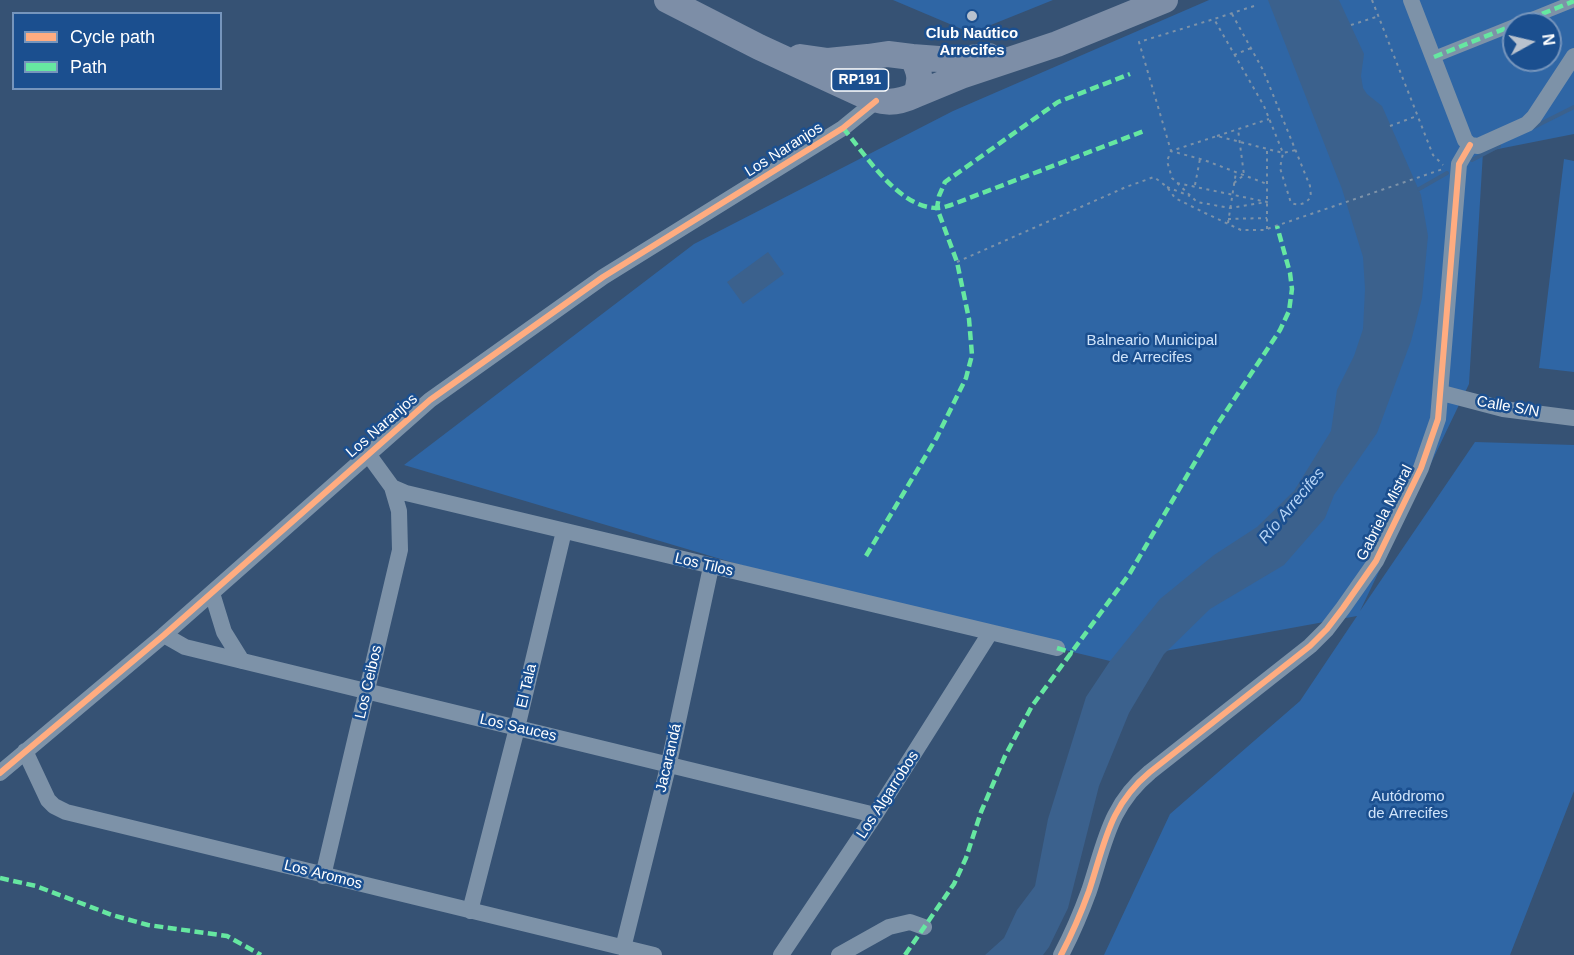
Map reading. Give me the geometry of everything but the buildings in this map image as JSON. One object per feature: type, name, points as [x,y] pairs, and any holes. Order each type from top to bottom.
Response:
[{"type":"main road","name":"RP191","points":[[667,0],[772,53],[868,97],[888,103],[1057,44],[1165,0]]},
{"type":"main road","name":"RP191","points":[[772,53],[828,61],[888,54],[968,59],[1057,44]]},
{"type":"main road","name":"RP191","points":[[868,57],[860,74],[868,97]]},
{"type":"main road","points":[[912,57],[920,77],[915,95]]},
{"type":"street","points":[[1411,0],[1465,140],[1470,145],[1478,146],[1527,124],[1574,56]]},
{"type":"street","points":[[1547,12],[1574,1]]},
{"type":"street","points":[[1434,57],[1502,30]]},
{"type":"street","name":"Los Naranjos","points":[[0,774],[164,635],[430,400],[603,278],[843,128],[868,97]]},
{"type":"street","name":"Gabriela Mistral","points":[[1061,955],[1076,927],[1106,834],[1127,793],[1150,772],[1310,646],[1338,615],[1376,561],[1421,468],[1438,419],[1442,393],[1459,164],[1470,145]]},
{"type":"street","name":"Calle S/N","points":[[1442,393],[1503,409],[1574,418]]},
{"type":"street","points":[[369,454],[393,487]]},
{"type":"street","name":"Los Tilos","points":[[393,487],[406,493],[711,567],[1057,648]]},
{"type":"street","name":"Los Ceibos","points":[[323,876],[399,550],[399,511],[393,487]]},
{"type":"street","name":"El Tala","points":[[470,911],[564,531]]},
{"type":"street","name":"Jacarandá","points":[[623,948],[669,763],[711,567]]},
{"type":"street","points":[[212,593],[224,632],[242,661]]},
{"type":"street","name":"Los Algarrobos","points":[[781,955],[875,815],[990,633]]},
{"type":"street","name":"Los Sauces","points":[[164,635],[185,647],[875,815]]},
{"type":"street","name":"Los Aromos","points":[[26,751],[48,800],[66,812],[654,955]]},
{"type":"street","points":[[839,955],[889,927],[910,922],[924,927]]},
{"type":"path","points":[[1167,187],[1175,198],[1241,230],[1267,229],[1446,168],[1433,155],[1372,0]]},
{"type":"path","points":[[1254,6],[1139,42],[1171,151],[1167,161],[1172,178],[1197,201],[1230,208],[1267,202]]},
{"type":"path","points":[[1214,19],[1264,106],[1283,153],[1280,168],[1291,203],[1303,204],[1311,197],[1310,186],[1263,70],[1232,14]]},
{"type":"path","points":[[1351,25],[1378,16]]},
{"type":"path","points":[[1234,55],[1251,48]]},
{"type":"path","points":[[1390,126],[1418,116]]},
{"type":"path","points":[[1171,151],[1269,119]]},
{"type":"path","points":[[1238,129],[1244,175]]},
{"type":"path","points":[[1217,136],[1267,151],[1283,153],[1296,150]]},
{"type":"path","points":[[1171,151],[1200,159],[1267,184]]},
{"type":"path","points":[[1267,151],[1267,229]]},
{"type":"path","points":[[1195,187],[1200,159]]},
{"type":"path","points":[[1228,224],[1236,172]]},
{"type":"path","points":[[1234,183],[1244,175]]},
{"type":"path","points":[[957,262],[1126,187],[1154,177],[1167,187],[1192,197]]},
{"type":"path","points":[[1177,183],[1267,202]]},
{"type":"path","points":[[1228,219],[1267,218]]},
{"type":"green space","name":"Club Naútico Arrecifes","points":[[893,0],[1053,0],[971,33]]},
{"type":"green space","name":"Balneario Municipal de Arrecifes","points":[[1209,0],[1574,0],[1574,134],[1483,152],[1469,384],[1360,611],[1475,442],[1574,445],[1574,791],[1510,955],[1104,955],[1170,814],[1300,701],[1357,616],[1110,661],[862,601],[404,465],[694,244],[953,111]]},
{"type":"green space","points":[[1564,159],[1574,161],[1574,372],[1539,368]]},
{"type":"water","name":"Río Arrecifes","points":[[1268,0],[1339,0],[1364,54],[1361,76],[1363,88],[1382,106],[1421,195],[1428,236],[1422,298],[1411,341],[1377,433],[1334,495],[1325,518],[1284,565],[1210,609],[1164,654],[1129,713],[1099,786],[1068,908],[1049,947],[1043,955],[985,955],[1004,938],[1017,910],[1035,886],[1048,819],[1086,697],[1110,661],[1160,599],[1214,555],[1257,527],[1294,491],[1331,431],[1337,390],[1354,356],[1363,329],[1365,289],[1363,257],[1342,189]]},
{"type":"water","points":[[768,252],[784,274],[743,304],[727,282]]},
{"type":"waterway","points":[[1532,128],[1574,107]]},
{"type":"waterway","points":[[1472,160],[1499,146]]},
{"type":"waterway","points":[[1419,189],[1447,173]]},
{"type":"marked path","points":[[1547,12],[1574,1]]},
{"type":"marked path","points":[[1434,57],[1502,30]]},
{"type":"marked path","points":[[866,556],[937,437],[966,378],[972,355],[969,319],[957,262],[937,208],[945,182],[1058,102],[1130,74]]},
{"type":"marked path","points":[[843,128],[872,165],[897,190],[910,200],[924,206],[938,208],[1144,131]]},
{"type":"marked path","points":[[905,955],[954,884],[1005,756],[1032,706],[1130,573],[1215,428],[1280,330],[1289,311],[1292,289],[1277,226]]},
{"type":"marked path","points":[[1057,648],[1073,653]]},
{"type":"marked path","points":[[0,878],[36,886],[112,915],[148,925],[227,936],[261,955]]},
{"type":"cycle path","points":[[0,773],[164,635],[430,400],[603,277],[843,128],[876,101]]},
{"type":"cycle path","points":[[1061,955],[1086,899],[1110,826],[1125,798],[1150,772],[1310,646],[1327,629],[1376,561],[1421,468],[1438,419],[1459,164],[1470,145]]},
{"type":"place","name":"Club Naútico Arrecifes","points":[[972,16]]},
{"type":"park label","name":"Autódromo de Arrecifes","points":[[1408,806]]}]
